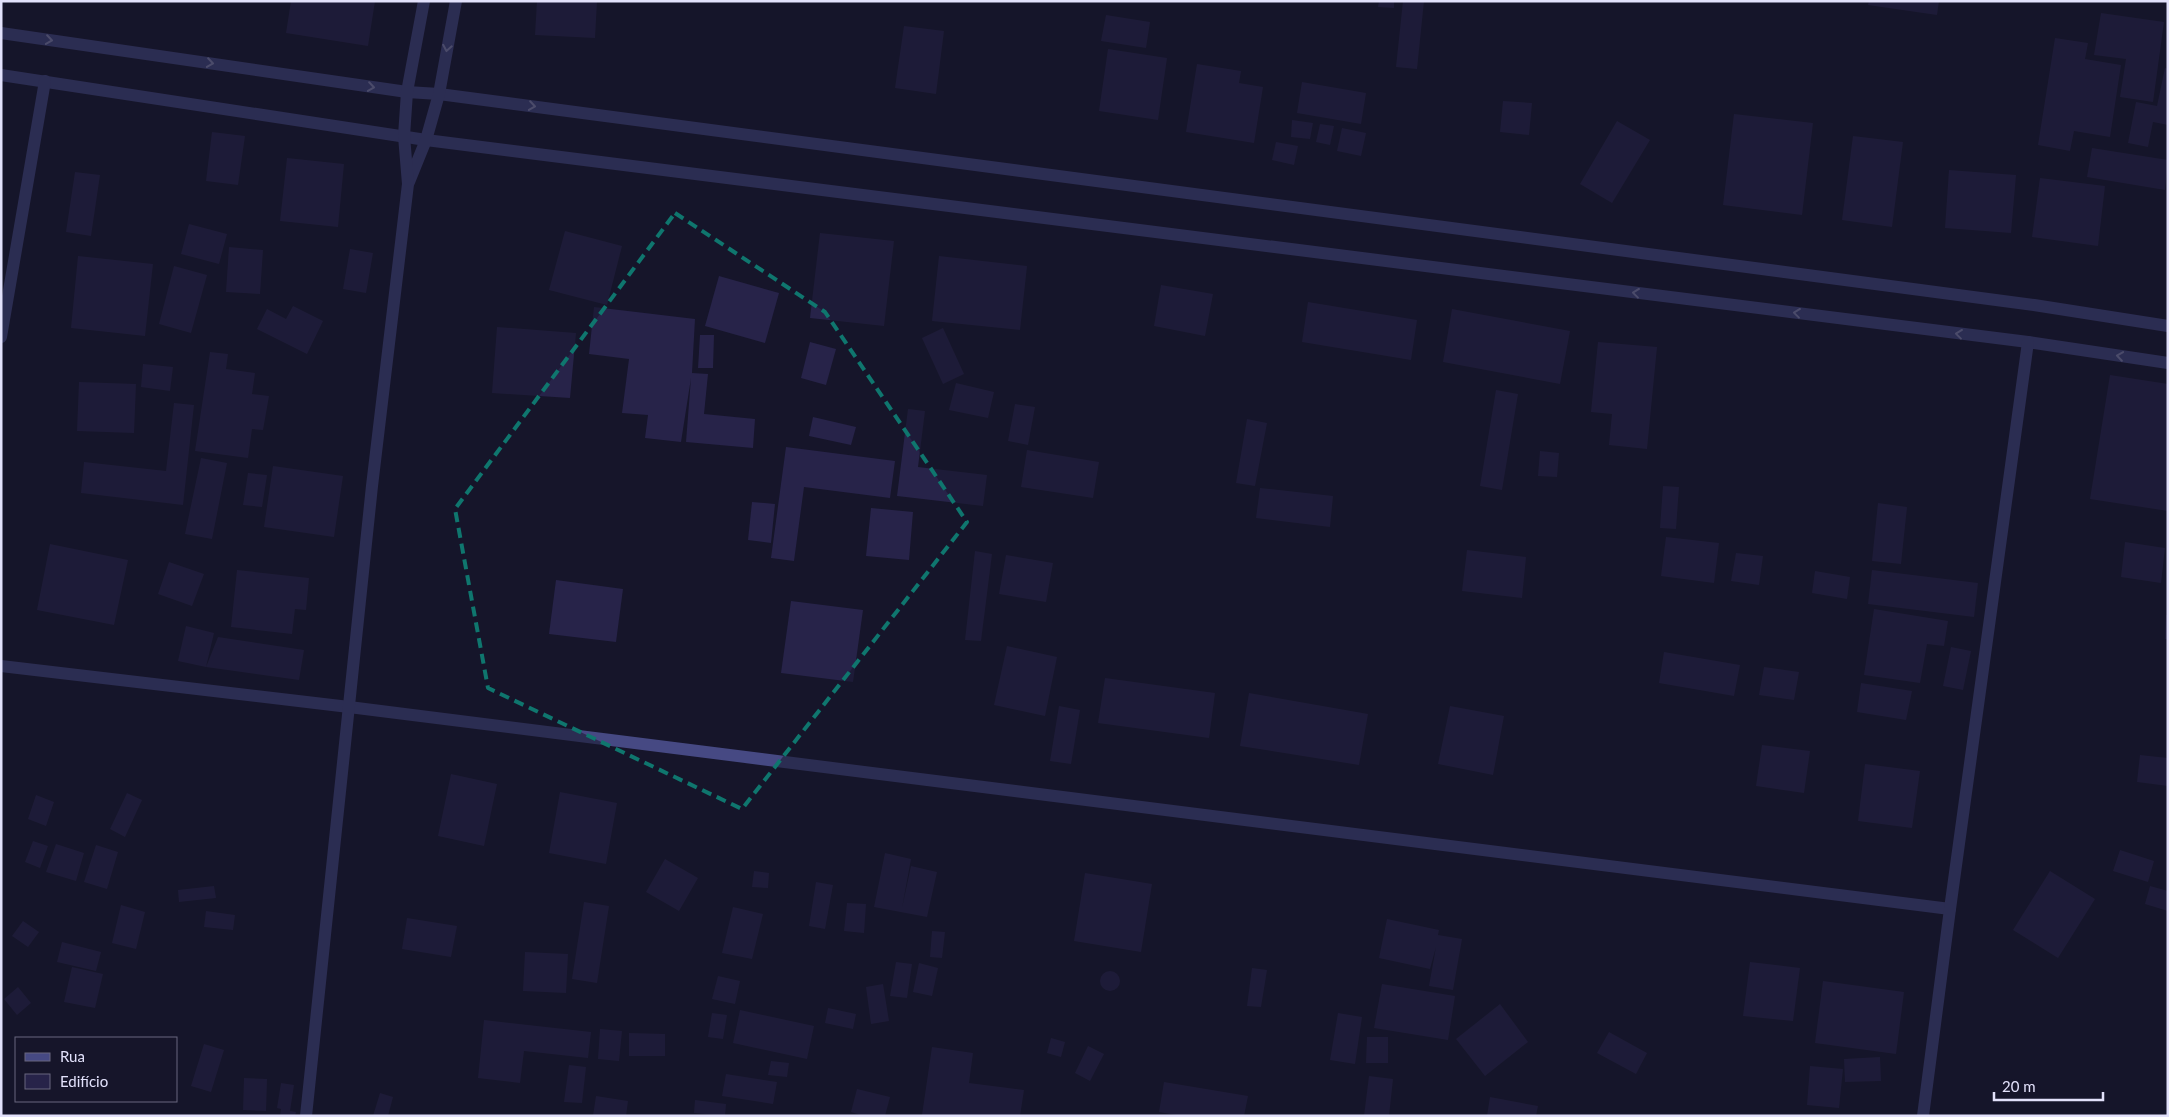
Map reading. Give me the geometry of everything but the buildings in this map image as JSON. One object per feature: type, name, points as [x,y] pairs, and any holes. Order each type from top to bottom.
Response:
[{"type":"street","points":[[306,1116],[372,486],[408,184],[404,136],[407,92],[424,1]]},
{"type":"street","points":[[408,184],[426,140],[439,94],[456,1]]},
{"type":"street","points":[[1,33],[407,92],[439,94],[2034,305],[2168,326]]},
{"type":"street","points":[[1,75],[426,140],[2028,342],[2168,363]]},
{"type":"street","points":[[1,337],[45,81]]},
{"type":"street","points":[[1923,1116],[2028,342]]},
{"type":"street","points":[[1,666],[349,707],[1950,909]]},
{"type":"highlighted area","points":[[675,213],[825,312],[967,522],[742,809],[488,688],[455,509]]}]
